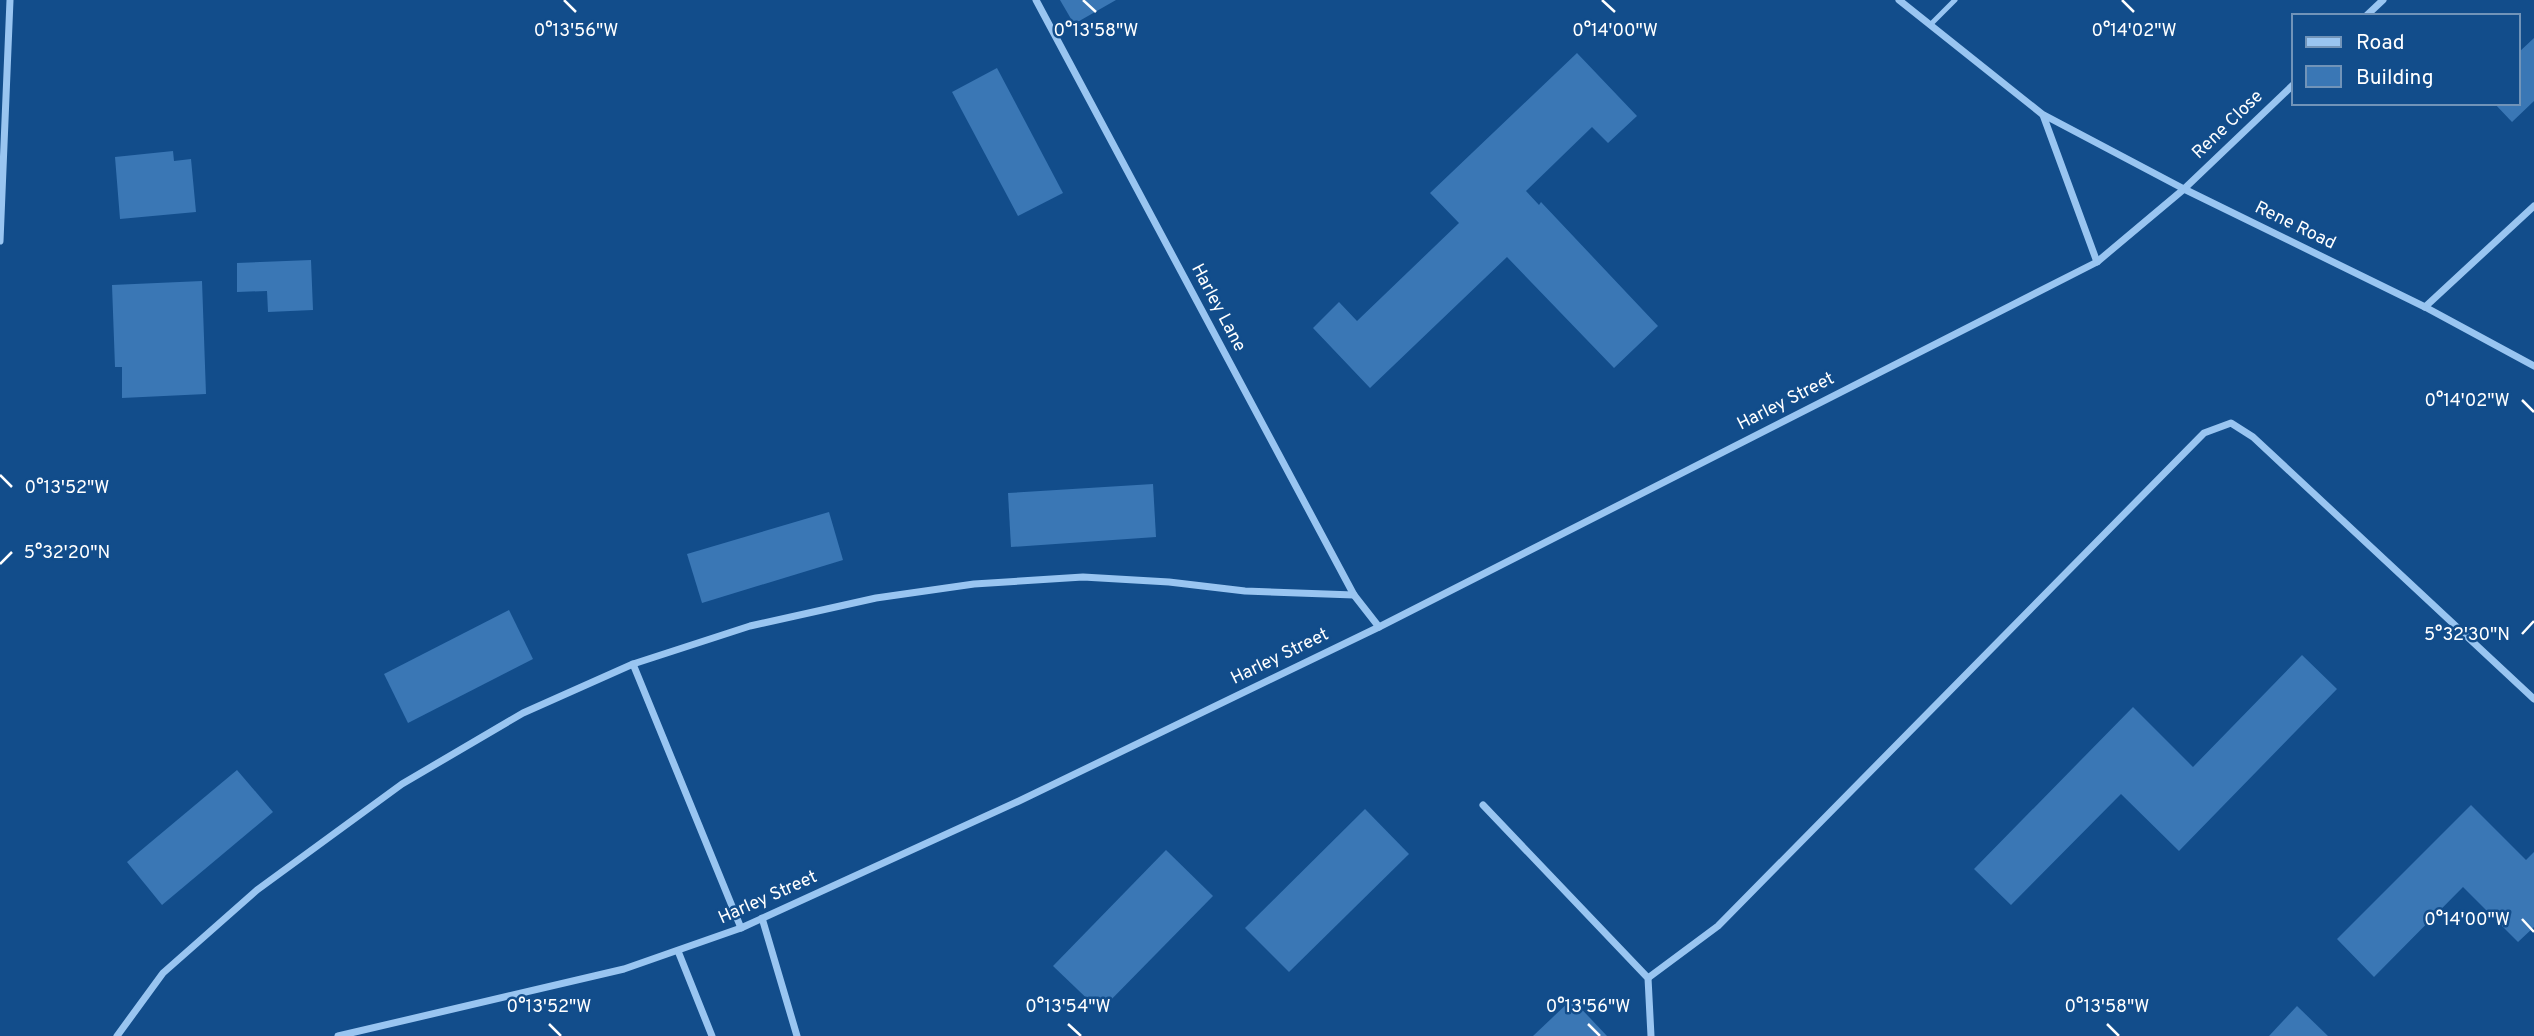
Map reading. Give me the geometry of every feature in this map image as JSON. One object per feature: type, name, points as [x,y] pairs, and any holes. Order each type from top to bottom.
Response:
[{"type":"street","points":[[0,241],[10,0]]},
{"type":"street","name":"Harley Lane","points":[[1036,0],[1354,595],[1378,627]]},
{"type":"street","name":"Rene Road","points":[[1899,0],[2042,114],[2184,189],[2425,307],[2534,366]]},
{"type":"street","points":[[2368,14],[2383,0]]},
{"type":"street","name":"Rene Close","points":[[2184,189],[2292,86]]},
{"type":"street","points":[[2042,114],[2097,262]]},
{"type":"street","name":"Harley Street","points":[[338,1036],[624,969],[678,951],[741,928],[1019,801],[1378,627],[2097,262],[2184,189]]},
{"type":"street","points":[[2425,307],[2533,208]]},
{"type":"street","points":[[1648,978],[1718,926],[2204,433],[2231,423],[2253,437],[2534,699]]},
{"type":"street","points":[[117,1036],[163,973],[215,927],[257,890],[402,784],[523,713],[633,664],[750,626],[876,598],[974,584],[1083,577],[1169,582],[1245,591],[1354,595]]},
{"type":"street","points":[[633,664],[741,928]]},
{"type":"street","points":[[1483,805],[1648,978],[1651,1036]]},
{"type":"street","points":[[762,918],[797,1036]]},
{"type":"street","points":[[678,951],[712,1036]]},
{"type":"lane","points":[[1931,24],[1955,0]]},
{"type":"building","points":[[1060,0],[1116,0],[1074,24]]},
{"type":"building","points":[[2534,38],[2534,101],[2512,122],[2496,105],[2520,105],[2520,51]]},
{"type":"building","points":[[1577,53],[1637,116],[1608,143],[1592,127],[1526,191],[1539,205],[1541,202],[1658,326],[1614,368],[1507,257],[1370,388],[1313,328],[1339,302],[1357,321],[1459,223],[1430,193]]},
{"type":"building","points":[[997,68],[1063,193],[1018,216],[952,92]]},
{"type":"building","points":[[173,151],[174,161],[191,159],[196,212],[120,219],[115,157]]},
{"type":"building","points":[[311,260],[313,310],[268,312],[267,291],[237,292],[237,263]]},
{"type":"building","points":[[202,281],[206,394],[122,398],[122,367],[115,367],[112,285]]},
{"type":"building","points":[[1153,484],[1156,537],[1011,547],[1008,493]]},
{"type":"building","points":[[829,512],[843,560],[702,603],[687,554]]},
{"type":"building","points":[[509,610],[533,659],[408,723],[384,674]]},
{"type":"building","points":[[2302,655],[2337,689],[2179,851],[2121,794],[2011,905],[1974,869],[2133,707],[2193,767]]},
{"type":"building","points":[[237,770],[273,812],[162,905],[127,862]]},
{"type":"building","points":[[2471,805],[2526,860],[2534,852],[2534,927],[2518,942],[2463,887],[2374,977],[2337,939]]},
{"type":"building","points":[[1365,809],[1409,854],[1289,972],[1245,928]]},
{"type":"building","points":[[1166,850],[1213,896],[1100,1011],[1053,966]]},
{"type":"building","points":[[1572,999],[1607,1036],[1533,1036]]},
{"type":"building","points":[[2297,1006],[2328,1036],[2269,1036]]}]
